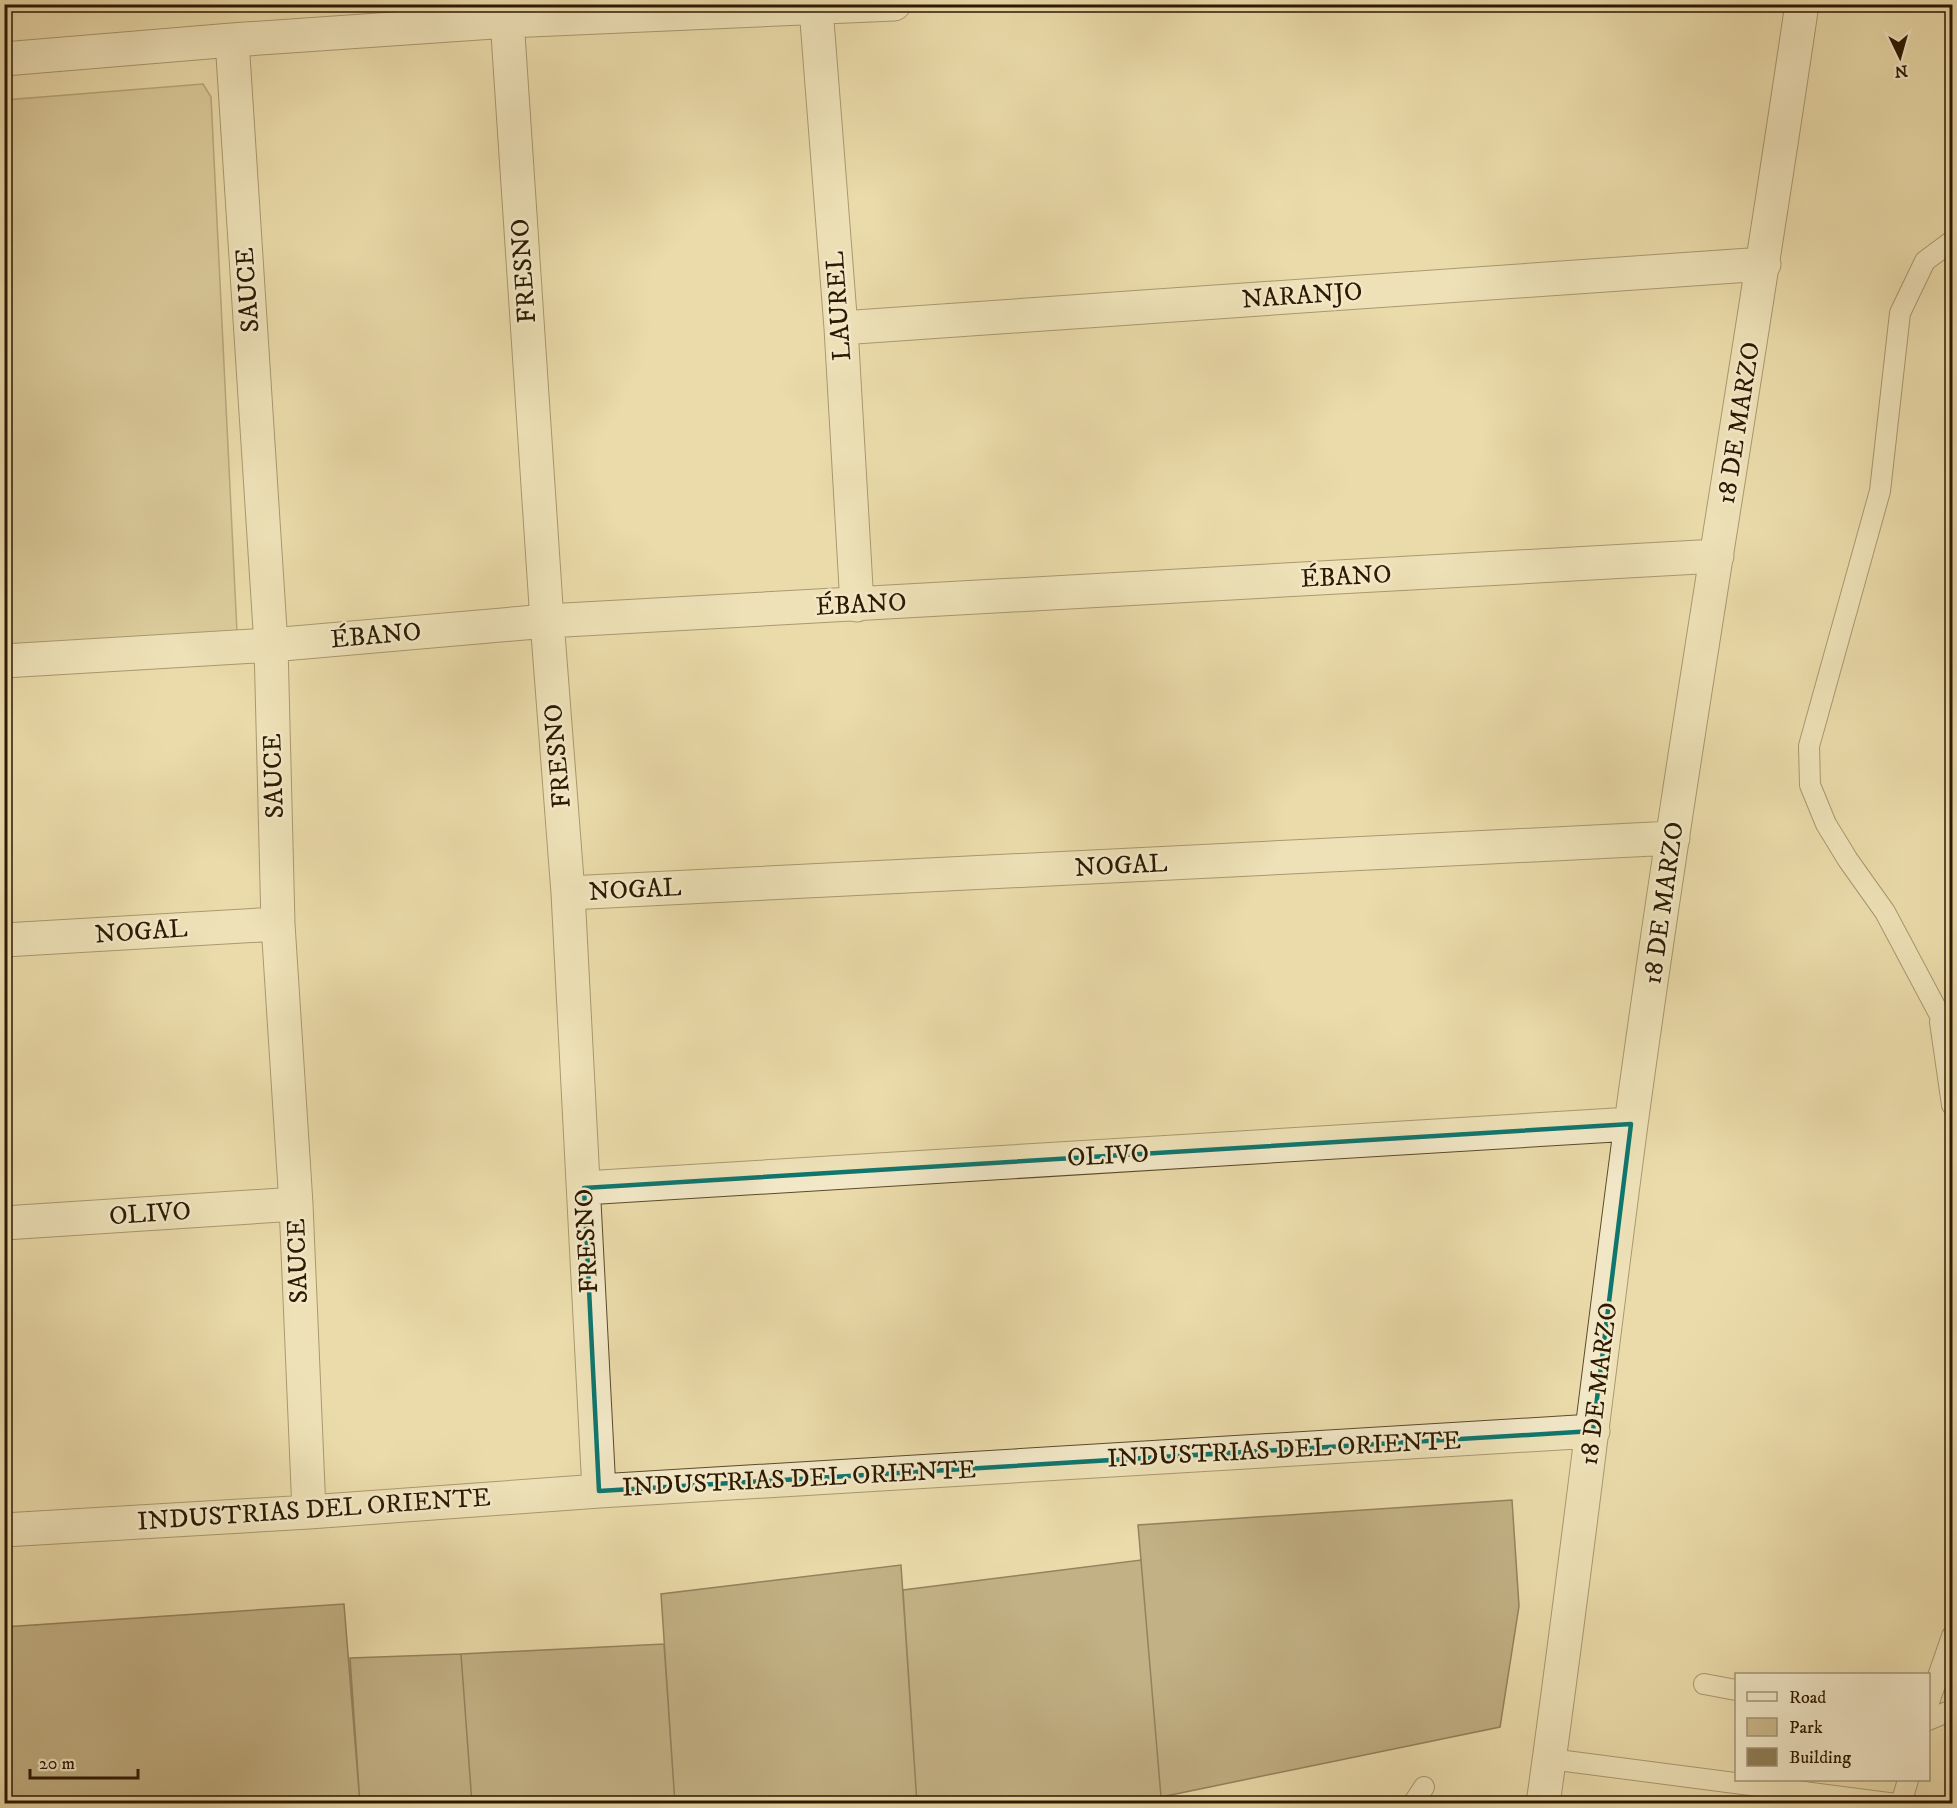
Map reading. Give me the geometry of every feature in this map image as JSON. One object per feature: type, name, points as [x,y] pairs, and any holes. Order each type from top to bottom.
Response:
[{"type":"street","points":[[4,59],[232,40],[507,13],[816,8],[894,4]]},
{"type":"street","name":"18 DE MARZO","points":[[1544,1803],[1631,1124],[1802,4]]},
{"type":"street","name":"LAUREL","points":[[816,8],[841,328],[857,605]]},
{"type":"street","name":"FRESNO","points":[[507,13],[547,621],[568,893],[599,1491]]},
{"type":"street","name":"SAUCE","points":[[232,40],[271,645],[278,924],[296,1204],[309,1512]]},
{"type":"street","name":"NARANJO","points":[[841,328],[1764,264]]},
{"type":"street","name":"ÉBANO","points":[[4,661],[271,645],[547,621],[1718,556]]},
{"type":"street","name":"NOGAL","points":[[568,893],[1673,838]]},
{"type":"street","name":"NOGAL","points":[[4,940],[278,924]]},
{"type":"street","name":"OLIVO","points":[[584,1188],[1631,1124]]},
{"type":"street","name":"OLIVO","points":[[4,1223],[296,1204]]},
{"type":"street","name":"INDUSTRIAS DEL ORIENTE","points":[[4,1530],[309,1512],[599,1491],[1593,1431]]},
{"type":"lane","points":[[1953,241],[1925,261],[1900,313],[1880,491],[1809,746],[1810,785],[1826,824],[1885,912],[1953,1038]]},
{"type":"lane","points":[[1938,1010],[1953,1105]]},
{"type":"lane","points":[[1930,1702],[1953,1636]]},
{"type":"lane","points":[[1704,1684],[1735,1690]]},
{"type":"lane","points":[[1930,1720],[1953,1710]]},
{"type":"lane","points":[[1550,1759],[1818,1799],[1896,1803]]},
{"type":"lane","points":[[1901,1803],[1907,1781]]},
{"type":"highlighted area","points":[[1631,1124],[1593,1431],[599,1491],[584,1188]]},
{"type":"green space","points":[[203,84],[211,97],[237,632],[5,656],[5,100]]},
{"type":"building","points":[[1512,1500],[1519,1606],[1500,1727],[1161,1797],[1138,1525]]},
{"type":"building","points":[[1141,1560],[1161,1797],[1135,1804],[917,1804],[903,1590]]},
{"type":"building","points":[[901,1565],[917,1804],[675,1804],[661,1594]]},
{"type":"building","points":[[344,1604],[360,1804],[4,1804],[4,1627]]},
{"type":"building","points":[[664,1644],[675,1804],[472,1804],[461,1654]]},
{"type":"building","points":[[461,1654],[472,1804],[360,1804],[350,1658]]}]
